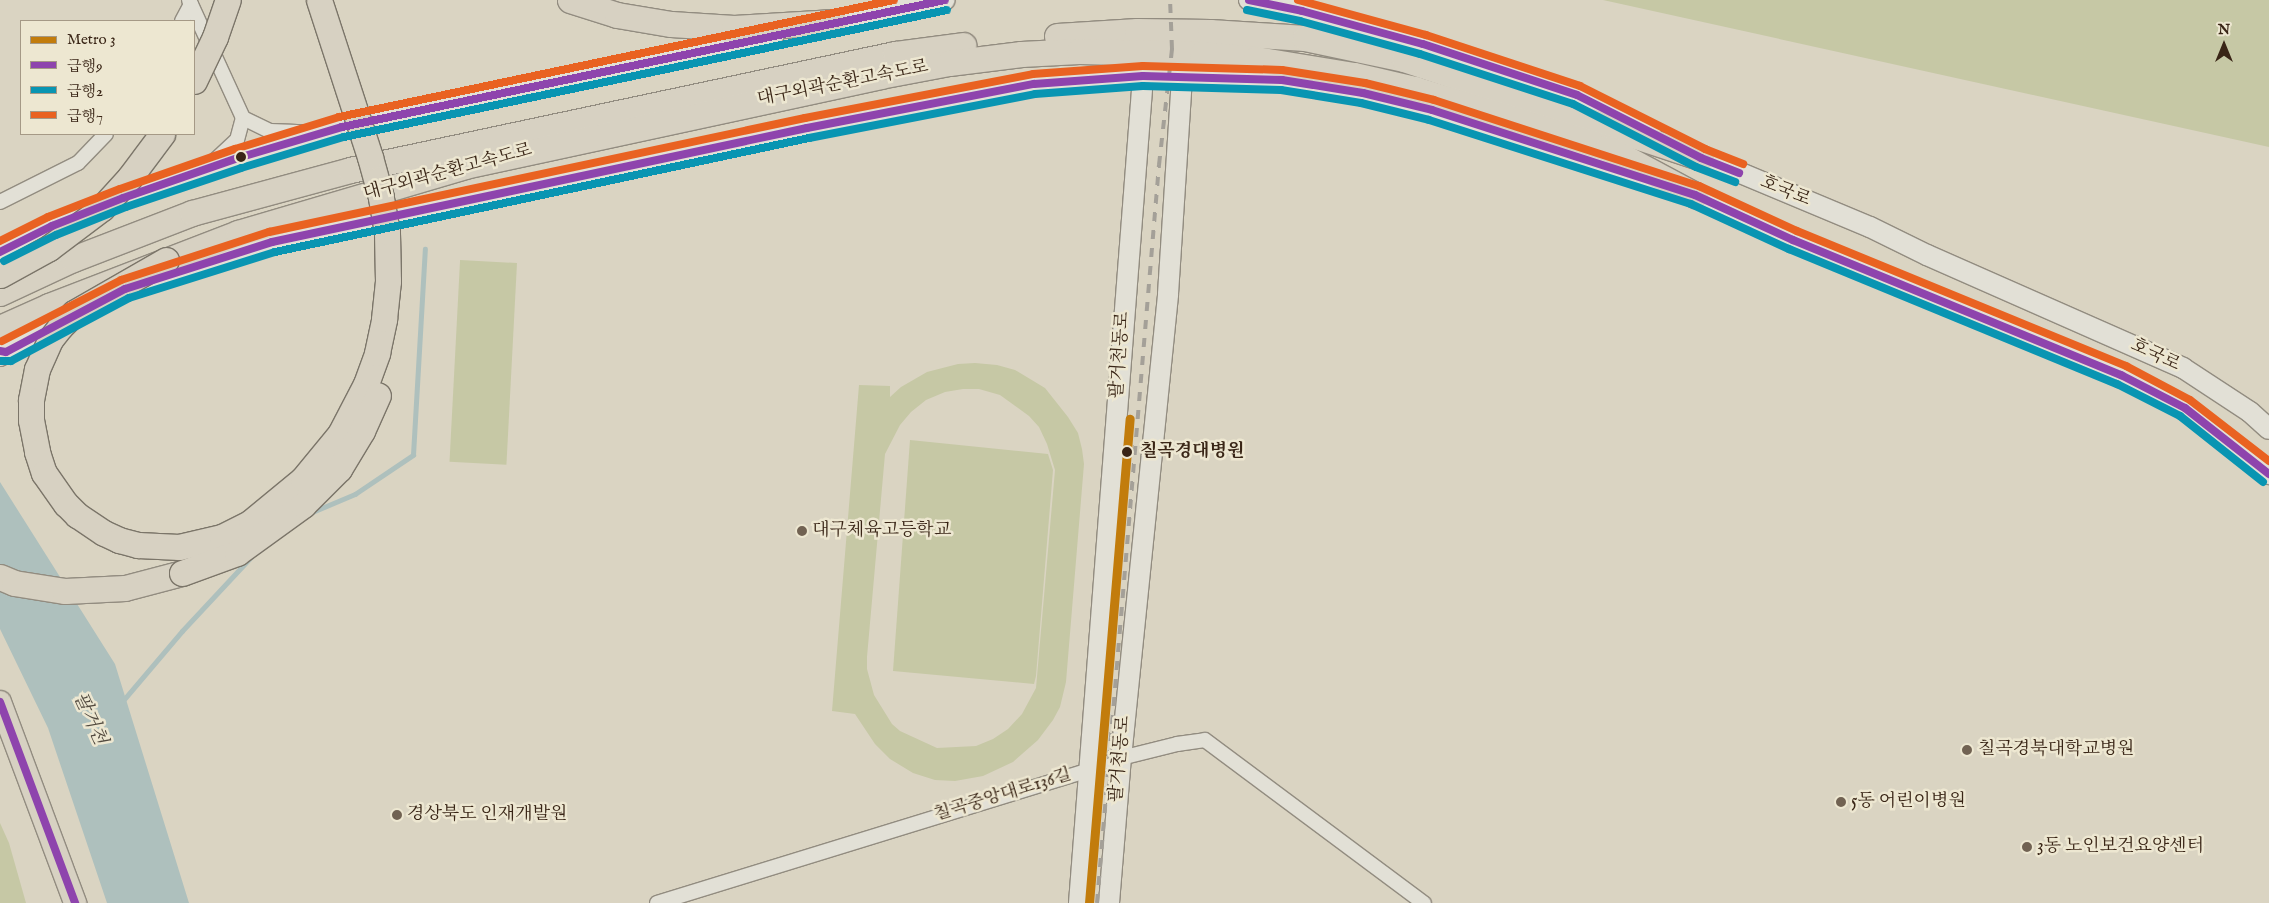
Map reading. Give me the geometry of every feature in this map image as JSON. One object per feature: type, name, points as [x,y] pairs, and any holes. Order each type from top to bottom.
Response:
[{"type":"highway","points":[[195,79],[215,37],[228,0]]},
{"type":"highway","points":[[166,260],[74,313],[60,327],[50,340],[37,369],[32,390],[30,415],[37,452],[44,473],[66,504],[77,515],[104,533],[120,540],[138,545],[179,547],[222,537],[251,522],[303,479],[340,434],[366,384],[377,353],[384,318],[388,281],[387,232],[370,157],[319,0]]},
{"type":"highway","points":[[0,577],[14,582],[64,591],[124,588],[182,573],[236,553],[303,505],[339,469],[362,430],[382,386],[393,340],[400,285],[398,243],[390,193],[374,133],[329,0]]},
{"type":"highway","points":[[570,0],[617,15],[671,24],[734,28],[834,22]]},
{"type":"highway","name":"대구외곽순환고속도로","points":[[0,293],[73,259],[192,213],[350,170],[895,54],[989,41],[1137,31],[1210,32],[1305,38],[1404,59],[1702,158]]},
{"type":"highway","name":"대구외곽순환고속도로","points":[[0,328],[57,302],[238,232],[465,166],[871,78],[949,63],[1021,54],[1079,52],[1202,54],[1354,75],[1415,89],[1607,148],[1695,195]]},
{"type":"highway","points":[[0,275],[49,248],[102,208],[130,178],[161,135]]},
{"type":"main road","points":[[0,252],[52,226],[123,198],[200,171],[342,127],[945,0]]},
{"type":"main road","name":"호국로","points":[[1249,0],[1302,11],[1424,44],[1577,95],[1702,158],[1870,227],[1927,255],[2183,368],[2250,412],[2269,429]]},
{"type":"main road","name":"호국로","points":[[2,353],[125,289],[272,242],[978,94],[1034,84],[1143,76],[1282,80],[1363,93],[1432,110],[1695,195],[1792,240],[2121,375],[2185,408],[2269,474]]},
{"type":"main road","name":"팔거천동로","points":[[1079,903],[1143,76]]},
{"type":"main road","name":"팔거천동로","points":[[1109,903],[1121,758],[1167,304],[1182,77]]},
{"type":"main road","points":[[0,702],[75,903]]},
{"type":"street","points":[[182,20],[190,2]]},
{"type":"street","points":[[190,2],[243,118],[270,132],[294,134],[342,127]]},
{"type":"street","points":[[200,171],[221,158],[237,140],[243,118]]},
{"type":"street","points":[[0,202],[78,163],[105,135]]},
{"type":"street","name":"칠곡중앙대로136길","points":[[657,903],[1088,770],[1121,758],[1177,744],[1206,740],[1424,903]]},
{"type":"green space","points":[[1603,0],[2269,0],[2269,147]]},
{"type":"green space","points":[[460,260],[517,263],[506,465],[450,462]]},
{"type":"green space","points":[[958,364],[997,365],[1015,370],[1045,388],[1078,433],[1084,464],[1066,682],[1060,707],[1038,740],[1013,762],[983,776],[955,781],[935,780],[913,773],[890,759],[875,744],[855,714],[832,711],[859,385],[890,386],[890,397],[901,387],[927,372]],"holes":[[[979,389],[1000,395],[1029,416],[1039,427],[1047,444],[1055,470],[1036,688],[1022,714],[1008,729],[993,739],[976,746],[937,748],[900,731],[892,724],[874,695],[867,669],[885,454],[900,425],[911,412],[926,400],[945,392]]]},
{"type":"green space","points":[[910,440],[1048,454],[1053,470],[1034,684],[893,671]]},
{"type":"green space","points":[[0,823],[9,843],[26,903],[0,903]]},
{"type":"water","name":"팔거천","points":[[0,482],[115,664],[189,903],[107,903],[48,728],[0,629]]},
{"type":"waterway","points":[[310,513],[355,494],[413,455],[425,249]]},
{"type":"waterway","points":[[121,703],[182,631],[251,557]]},
{"type":"railway","points":[[1097,903],[1159,165],[1172,49],[1170,0]]},
{"type":"metro line","name":"3","points":[[1089,903],[1130,419]]},
{"type":"transit line","name":"급행7","points":[[0,241],[48,217],[120,189],[235,149],[339,117],[894,0]]},
{"type":"transit line","name":"급행9","points":[[0,252],[52,226],[123,198],[238,158],[342,127],[945,0]]},
{"type":"transit line","name":"급행9","points":[[1249,0],[1302,11],[1423,44],[1577,95],[1701,158],[1739,173]]},
{"type":"transit line","name":"급행7","points":[[1298,0],[1426,35],[1580,86],[1705,149],[1743,164]]},
{"type":"transit line","name":"급행2","points":[[4,261],[56,235],[126,207],[241,168],[344,137],[947,10]]},
{"type":"transit line","name":"급행2","points":[[1247,10],[1300,21],[1420,54],[1573,104],[1696,167],[1735,182]]},
{"type":"transit line","name":"급행7","points":[[2,341],[121,280],[269,232],[805,118],[1033,74],[1143,66],[1282,70],[1365,83],[1434,100],[1699,186],[1797,231],[2126,366],[2190,400],[2269,461]]},
{"type":"transit line","name":"급행9","points":[[0,351],[6,352],[125,289],[272,242],[807,128],[1034,84],[1143,76],[1282,80],[1363,93],[1432,110],[1695,195],[1793,240],[2121,375],[2185,408],[2269,474]]},
{"type":"transit line","name":"급행2","points":[[0,361],[11,361],[129,298],[275,252],[809,138],[1035,94],[1143,86],[1281,90],[1361,103],[1429,120],[1691,204],[1789,249],[2117,384],[2180,416],[2263,482]]},
{"type":"transit line","name":"급행9","points":[[0,702],[75,903]]},
{"type":"place","name":"칠곡경대병원","points":[[1127,452]]},
{"type":"place","name":"대구체육고등학교","points":[[802,531]]},
{"type":"place","name":"칠곡경북대학교병원","points":[[1967,750]]},
{"type":"place","name":"5동 어린이병원","points":[[1841,802]]},
{"type":"place","name":"경상북도 인재개발원","points":[[397,815]]},
{"type":"place","name":"3동 노인보건요양센터","points":[[2027,847]]}]
